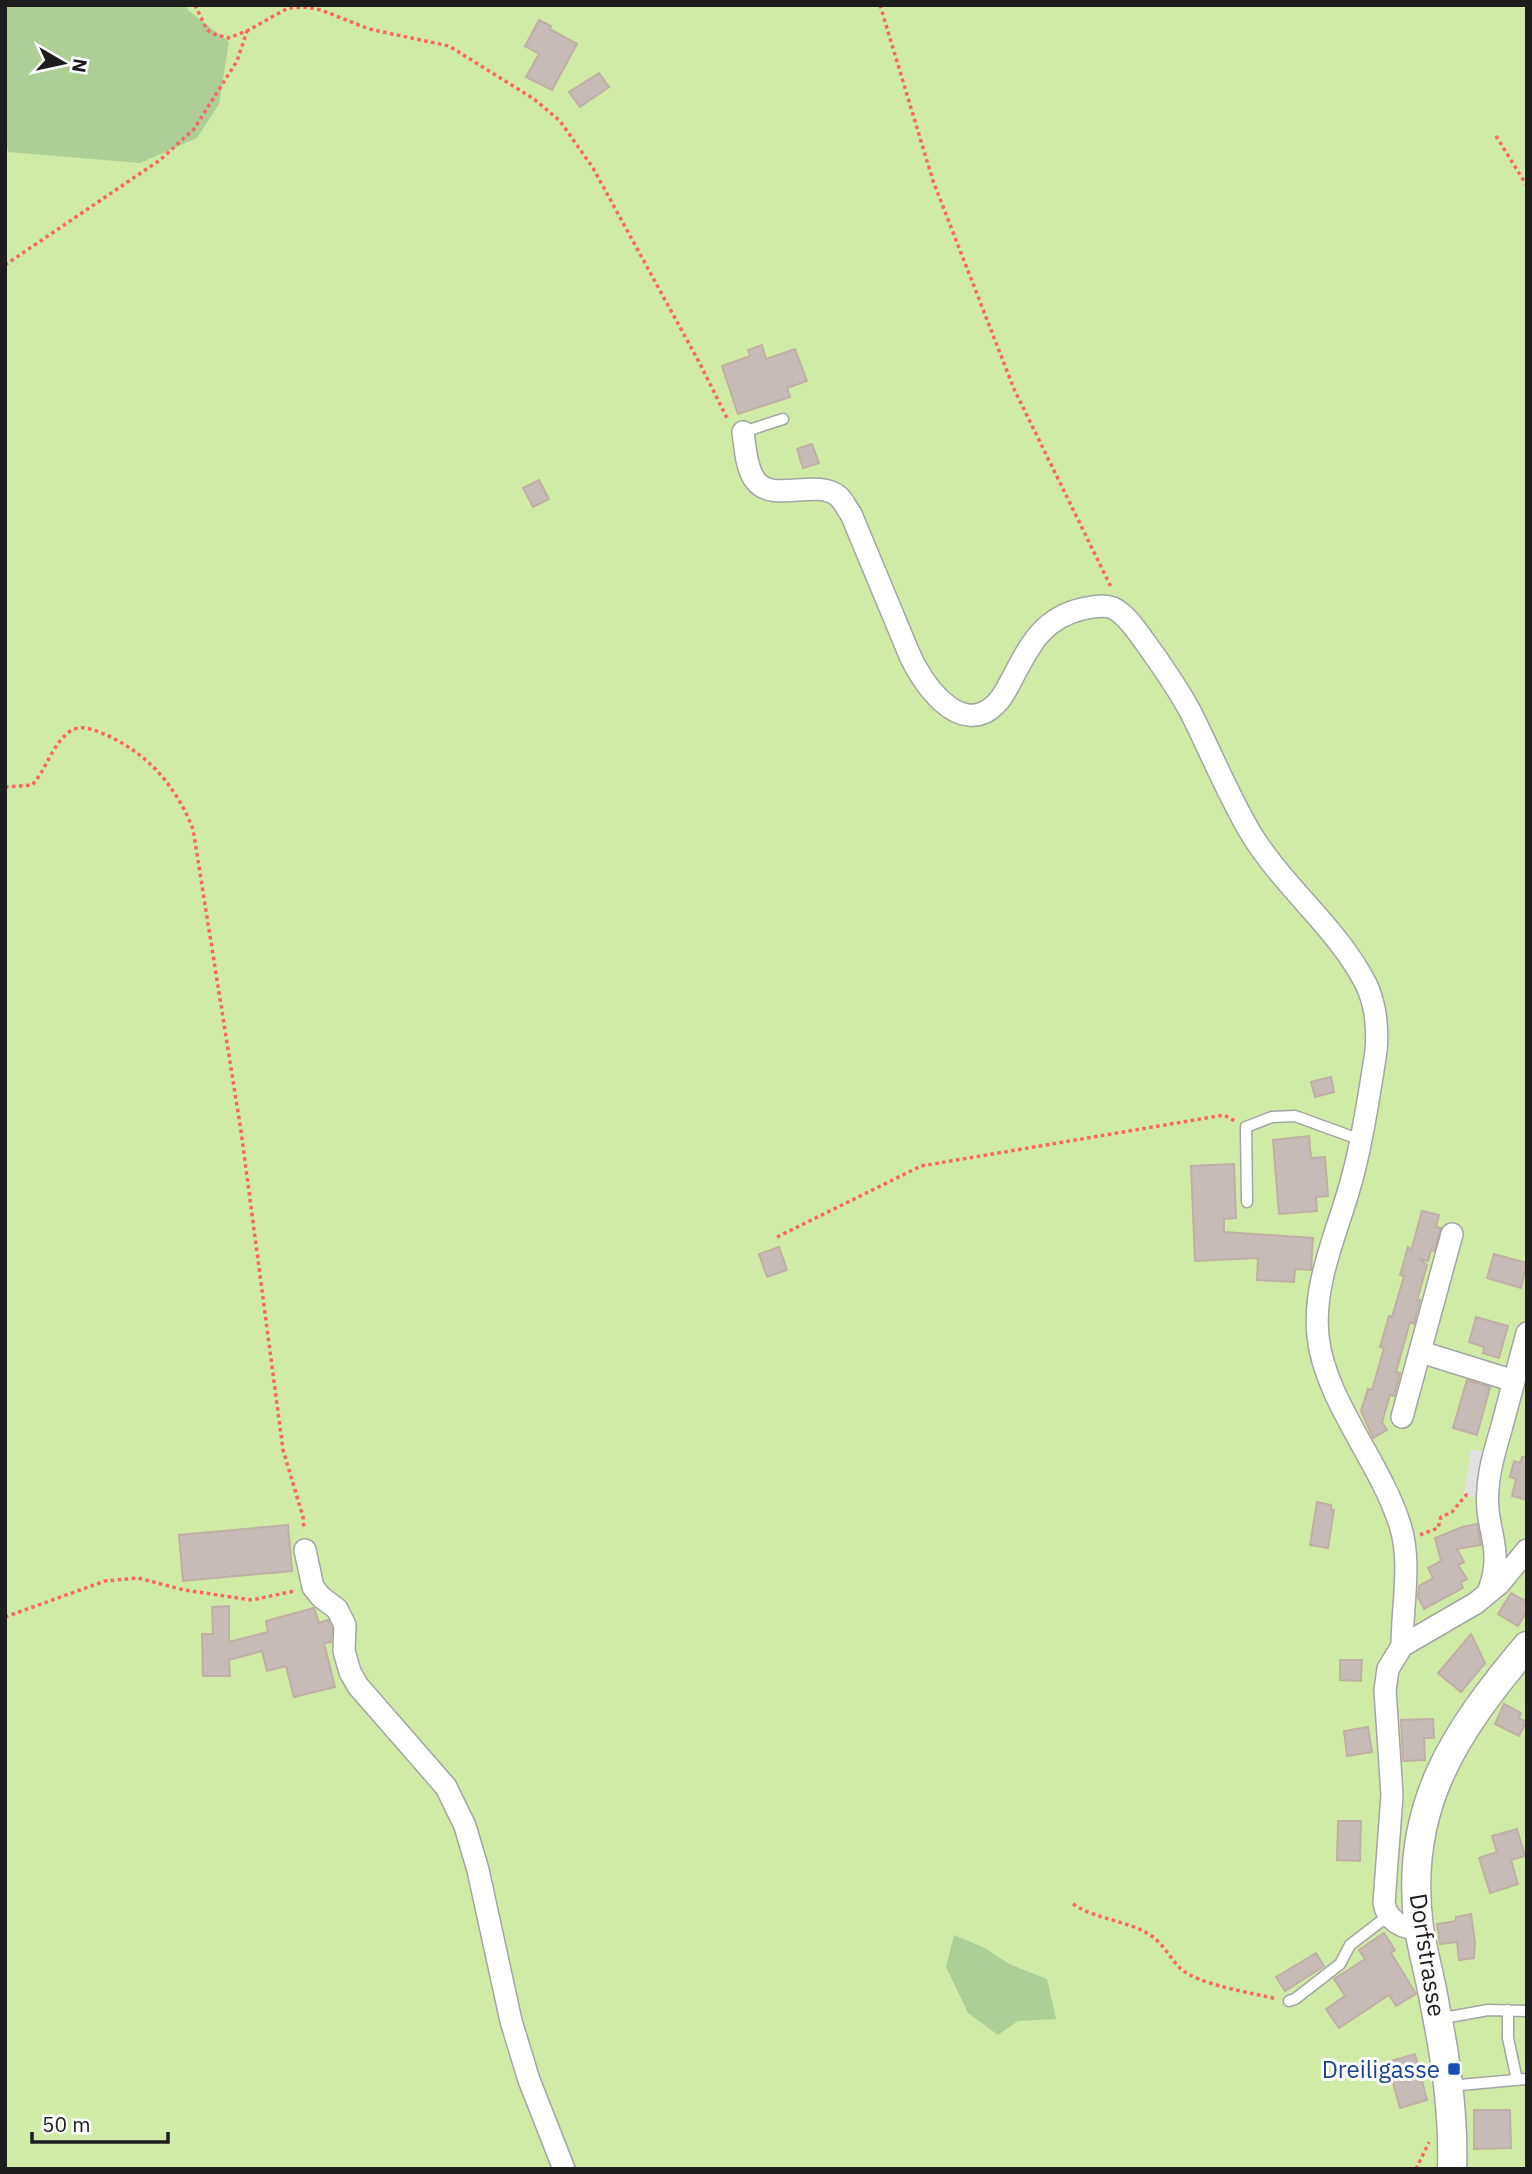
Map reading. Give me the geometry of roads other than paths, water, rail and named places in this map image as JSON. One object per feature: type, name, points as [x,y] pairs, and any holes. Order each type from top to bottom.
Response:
[{"type":"street","points":[[743,432],[754,480],[765,488],[780,491],[821,488],[839,496],[851,514],[911,659],[935,696],[956,711],[966,715],[984,712],[996,704],[1030,643],[1051,622],[1067,613],[1089,608],[1102,606],[1114,609],[1133,626],[1187,706],[1251,833],[1294,891],[1331,933],[1367,987],[1375,1010],[1377,1031],[1362,1140],[1320,1290],[1318,1335],[1324,1367],[1382,1482],[1404,1538],[1402,1646],[1388,1669],[1385,1690],[1392,1795],[1384,1895],[1385,1909],[1398,1924],[1419,1929]]},
{"type":"street","points":[[1402,1416],[1452,1234]]},
{"type":"street","points":[[1487,1594],[1497,1557],[1488,1512],[1488,1489],[1527,1333]]},
{"type":"street","points":[[1421,1352],[1514,1381]]},
{"type":"street","points":[[305,1550],[313,1587],[337,1609],[345,1625],[344,1651],[350,1672],[358,1686],[446,1787],[465,1826],[478,1870],[511,2021],[528,2080],[565,2169]]},
{"type":"street","points":[[1402,1646],[1461,1613],[1487,1594],[1527,1550]]},
{"type":"street","name":"Dorfstrasse","points":[[1452,2169],[1449,2086],[1419,1929],[1417,1886],[1422,1826],[1432,1789],[1463,1728],[1479,1704],[1527,1646]]},
{"type":"lane","points":[[743,432],[783,419]]},
{"type":"lane","points":[[1247,1202],[1246,1127],[1272,1117],[1296,1116],[1362,1140]]},
{"type":"lane","points":[[1289,2001],[1340,1964],[1350,1945],[1389,1915]]},
{"type":"lane","points":[[1449,2086],[1522,2080],[1508,2038],[1508,2010]]},
{"type":"lane","points":[[1438,2018],[1477,2011],[1527,2011]]},
{"type":"place","name":"Dreiligasse","points":[[1454,2069]]}]
